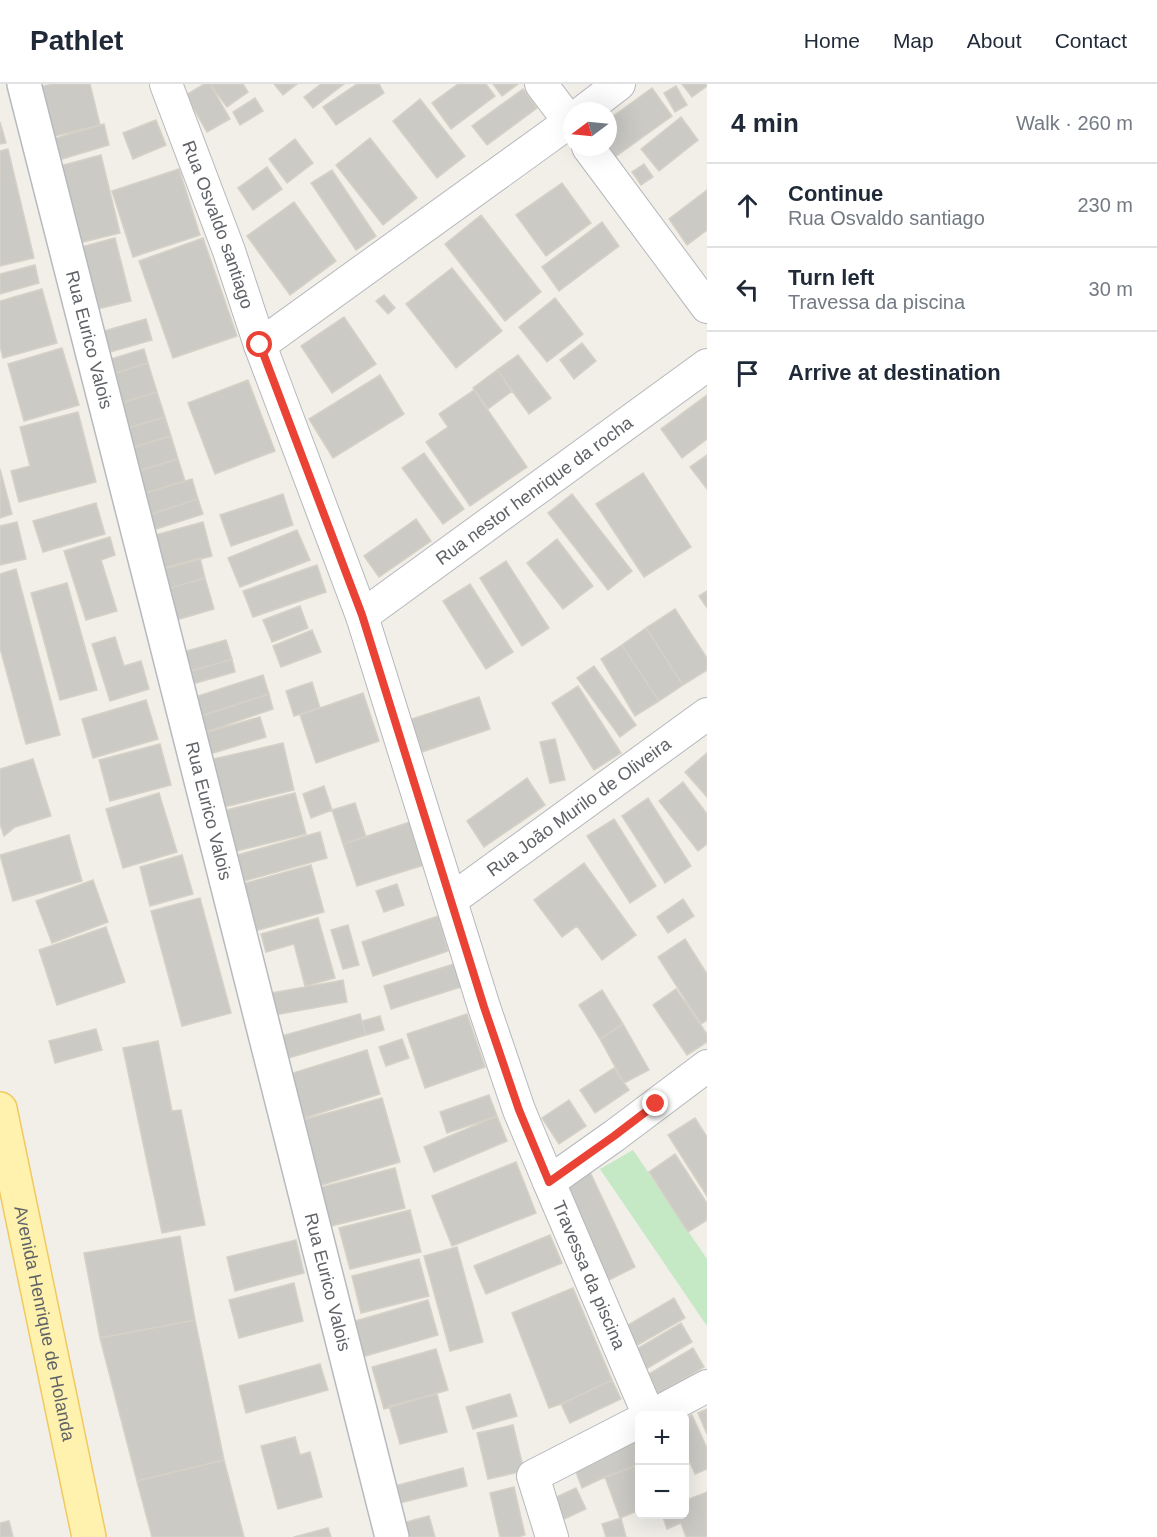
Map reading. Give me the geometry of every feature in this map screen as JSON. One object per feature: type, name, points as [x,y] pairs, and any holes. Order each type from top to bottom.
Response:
[{"type":"main road","name":"Rua Eurico Valois","points":[[24,84],[392,1537]]},
{"type":"main road","name":"Avenida Henrique de Holanda","points":[[0,1109],[89,1537]]},
{"type":"street","points":[[142,84],[150,84]]},
{"type":"street","name":"Rua Osvaldo santiago","points":[[166,84],[229,251],[260,345],[362,615],[484,1007],[519,1110],[549,1182]]},
{"type":"street","points":[[541,84],[563,108]]},
{"type":"street","points":[[596,102],[619,84]]},
{"type":"street","points":[[260,345],[563,128]]},
{"type":"street","points":[[595,156],[707,307]]},
{"type":"street","name":"Rua nestor henrique da rocha","points":[[362,615],[707,365]]},
{"type":"street","name":"Rua João Murilo de Oliveira","points":[[451,900],[707,714]]},
{"type":"street","name":"Travessa da piscina","points":[[648,1411],[549,1182],[707,1066]]},
{"type":"street","points":[[660,1411],[707,1386]]},
{"type":"street","points":[[552,1537],[533,1476],[635,1423]]},
{"type":"green space","points":[[633,1150],[707,1259],[707,1326],[600,1169]]},
{"type":"building","points":[[53,84],[90,84],[100,125],[47,138],[35,88]]},
{"type":"building","points":[[204,84],[210,84],[230,119],[207,132],[186,95]]},
{"type":"building","points":[[210,84],[243,84],[248,92],[227,107]]},
{"type":"building","points":[[274,84],[297,84],[283,95]]},
{"type":"building","points":[[321,84],[344,84],[313,108],[304,97]]},
{"type":"building","points":[[357,84],[379,84],[384,93],[336,125],[323,107]]},
{"type":"building","points":[[458,84],[486,84],[495,96],[451,129],[432,103]]},
{"type":"building","points":[[493,84],[518,84],[502,96]]},
{"type":"building","points":[[682,84],[707,84],[707,86],[692,97]]},
{"type":"building","points":[[676,86],[687,105],[675,112],[664,93]]},
{"type":"building","points":[[652,88],[672,116],[617,156],[617,113]]},
{"type":"building","points":[[523,89],[537,108],[487,145],[472,126]]},
{"type":"building","points":[[255,98],[263,111],[240,125],[233,112]]},
{"type":"building","points":[[420,99],[465,156],[437,178],[393,121]]},
{"type":"building","points":[[681,117],[698,140],[659,171],[641,149]]},
{"type":"building","points":[[156,120],[166,145],[133,159],[123,133]]},
{"type":"building","points":[[0,122],[6,143],[0,144]]},
{"type":"building","points":[[104,124],[109,145],[52,162],[46,141]]},
{"type":"building","points":[[370,138],[417,198],[383,225],[336,165]]},
{"type":"building","points":[[295,139],[313,163],[287,183],[269,159]]},
{"type":"building","points":[[8,149],[34,258],[0,266],[0,151]]},
{"type":"building","points":[[101,155],[120,233],[75,244],[56,167]]},
{"type":"building","points":[[644,164],[653,177],[641,185],[632,172]]},
{"type":"building","points":[[267,167],[282,189],[253,210],[238,188]]},
{"type":"building","points":[[179,169],[200,235],[133,257],[112,191]]},
{"type":"building","points":[[332,170],[376,236],[356,250],[311,183]]},
{"type":"building","points":[[562,183],[591,223],[546,256],[516,215]]},
{"type":"building","points":[[707,190],[707,230],[687,245],[669,219]]},
{"type":"building","points":[[294,202],[336,261],[290,295],[247,236]]},
{"type":"building","points":[[481,215],[541,292],[505,321],[445,244]]},
{"type":"building","points":[[602,222],[619,246],[559,291],[542,267]]},
{"type":"building","points":[[115,238],[131,301],[97,309],[81,247]]},
{"type":"building","points":[[203,238],[237,336],[173,358],[139,261]]},
{"type":"building","points":[[35,265],[39,283],[0,294],[0,274]]},
{"type":"building","points":[[452,268],[502,331],[456,368],[406,304]]},
{"type":"building","points":[[42,289],[57,343],[3,358],[0,346],[0,301]]},
{"type":"building","points":[[384,295],[395,308],[388,314],[376,301]]},
{"type":"building","points":[[555,298],[583,334],[547,362],[519,327]]},
{"type":"building","points":[[344,317],[376,364],[332,393],[301,346]]},
{"type":"building","points":[[146,319],[152,340],[103,354],[97,333]]},
{"type":"building","points":[[582,343],[596,361],[574,379],[560,360]]},
{"type":"building","points":[[62,348],[79,405],[24,421],[8,364]]},
{"type":"building","points":[[144,349],[148,363],[106,376],[101,362]]},
{"type":"building","points":[[518,355],[551,398],[529,414],[497,370]]},
{"type":"building","points":[[148,363],[157,392],[114,405],[106,376]]},
{"type":"building","points":[[497,370],[512,391],[488,409],[473,388]]},
{"type":"building","points":[[380,375],[404,414],[333,458],[309,419]]},
{"type":"building","points":[[248,380],[275,451],[215,474],[188,403]]},
{"type":"building","points":[[474,390],[527,467],[470,506],[426,442],[448,427],[439,414]]},
{"type":"building","points":[[157,392],[165,417],[122,430],[114,405]]},
{"type":"building","points":[[707,395],[707,439],[682,458],[661,429]]},
{"type":"building","points":[[78,412],[96,482],[19,502],[11,471],[30,466],[20,427]]},
{"type":"building","points":[[165,417],[171,436],[128,449],[122,430]]},
{"type":"building","points":[[171,436],[178,459],[135,472],[128,449]]},
{"type":"building","points":[[424,453],[464,509],[443,524],[402,468]]},
{"type":"building","points":[[707,455],[707,489],[690,467]]},
{"type":"building","points":[[178,459],[185,481],[142,494],[135,472]]},
{"type":"building","points":[[0,469],[12,514],[0,518]]},
{"type":"building","points":[[643,473],[691,547],[644,577],[596,504]]},
{"type":"building","points":[[192,479],[198,499],[149,515],[142,494]]},
{"type":"building","points":[[283,494],[293,525],[231,546],[220,515]]},
{"type":"building","points":[[572,494],[632,571],[608,590],[548,513]]},
{"type":"building","points":[[198,499],[203,514],[153,530],[149,515]]},
{"type":"building","points":[[96,503],[105,534],[43,552],[33,521]]},
{"type":"building","points":[[416,519],[431,541],[379,577],[364,556]]},
{"type":"building","points":[[17,522],[26,559],[0,565],[0,526]]},
{"type":"building","points":[[203,522],[212,556],[157,571],[148,537]]},
{"type":"building","points":[[297,530],[310,560],[240,587],[228,558]]},
{"type":"building","points":[[110,537],[115,555],[101,560],[117,611],[86,620],[64,551]]},
{"type":"building","points":[[557,539],[593,586],[563,609],[527,563]]},
{"type":"building","points":[[200,558],[205,578],[167,589],[161,569]]},
{"type":"building","points":[[506,561],[549,628],[522,646],[480,578]]},
{"type":"building","points":[[317,565],[326,592],[253,617],[243,591]]},
{"type":"building","points":[[16,569],[60,735],[26,744],[0,648],[0,574]]},
{"type":"building","points":[[205,578],[214,609],[176,620],[167,589]]},
{"type":"building","points":[[67,583],[97,690],[60,700],[31,593]]},
{"type":"building","points":[[470,584],[513,652],[486,669],[443,601]]},
{"type":"building","points":[[707,591],[707,608],[699,596]]},
{"type":"building","points":[[300,606],[308,628],[272,642],[263,620]]},
{"type":"building","points":[[675,609],[707,658],[707,670],[683,685],[646,628]]},
{"type":"building","points":[[646,628],[683,685],[659,701],[622,645]]},
{"type":"building","points":[[312,630],[321,652],[281,667],[273,646]]},
{"type":"building","points":[[115,637],[124,666],[141,661],[149,689],[110,701],[92,644]]},
{"type":"building","points":[[226,640],[232,659],[188,672],[183,652]]},
{"type":"building","points":[[622,645],[659,701],[635,716],[601,659]]},
{"type":"building","points":[[232,659],[235,672],[192,684],[188,672]]},
{"type":"building","points":[[594,666],[636,725],[620,737],[577,678]]},
{"type":"building","points":[[263,675],[269,694],[198,717],[192,698]]},
{"type":"building","points":[[312,682],[320,708],[294,716],[286,691]]},
{"type":"building","points":[[578,686],[621,753],[594,770],[552,703]]},
{"type":"building","points":[[363,693],[379,741],[316,763],[300,715]]},
{"type":"building","points":[[269,694],[273,709],[203,733],[198,717]]},
{"type":"building","points":[[479,697],[490,729],[419,753],[409,720]]},
{"type":"building","points":[[146,700],[158,739],[93,758],[82,719]]},
{"type":"building","points":[[260,717],[266,737],[200,757],[194,736]]},
{"type":"building","points":[[555,739],[565,780],[550,783],[540,742]]},
{"type":"building","points":[[283,743],[294,790],[220,808],[209,760]]},
{"type":"building","points":[[160,744],[171,785],[110,801],[99,760]]},
{"type":"building","points":[[707,753],[707,797],[685,772]]},
{"type":"building","points":[[33,759],[51,816],[15,827],[4,836],[0,824],[0,769]]},
{"type":"building","points":[[527,778],[545,805],[484,847],[467,821]]},
{"type":"building","points":[[683,782],[707,814],[707,844],[698,851],[659,801]]},
{"type":"building","points":[[324,786],[332,810],[311,818],[303,794]]},
{"type":"building","points":[[159,793],[177,852],[123,868],[106,809]]},
{"type":"building","points":[[295,793],[306,834],[232,852],[222,811]]},
{"type":"building","points":[[648,798],[691,866],[665,883],[622,816]]},
{"type":"building","points":[[355,803],[366,837],[343,844],[332,810]]},
{"type":"building","points":[[614,819],[656,886],[630,903],[587,836]]},
{"type":"building","points":[[410,822],[424,865],[357,886],[343,844]]},
{"type":"building","points":[[320,832],[327,858],[244,881],[237,855]]},
{"type":"building","points":[[69,835],[82,881],[13,901],[0,855]]},
{"type":"building","points":[[182,855],[193,894],[150,906],[140,867]]},
{"type":"building","points":[[584,863],[636,935],[602,960],[577,926],[562,937],[534,900]]},
{"type":"building","points":[[311,865],[324,912],[251,932],[239,885]]},
{"type":"building","points":[[93,880],[108,922],[52,943],[36,901]]},
{"type":"building","points":[[397,884],[404,905],[384,912],[376,891]]},
{"type":"building","points":[[200,898],[231,1013],[182,1026],[151,911]]},
{"type":"building","points":[[683,899],[694,916],[668,933],[657,917]]},
{"type":"building","points":[[438,916],[448,951],[373,976],[362,942]]},
{"type":"building","points":[[318,918],[335,978],[305,986],[294,944],[266,952],[261,934]]},
{"type":"building","points":[[348,925],[359,965],[343,969],[331,930]]},
{"type":"building","points":[[106,927],[125,982],[57,1005],[39,950]]},
{"type":"building","points":[[685,939],[707,974],[707,1020],[701,1024],[658,957]]},
{"type":"building","points":[[457,963],[464,986],[391,1009],[384,986]]},
{"type":"building","points":[[343,980],[347,1002],[275,1015],[271,993]]},
{"type":"building","points":[[676,989],[707,1034],[707,1042],[687,1055],[653,1005]]},
{"type":"building","points":[[602,990],[623,1024],[600,1039],[579,1005]]},
{"type":"building","points":[[360,1014],[366,1035],[285,1059],[278,1037]]},
{"type":"building","points":[[467,1014],[485,1067],[425,1088],[407,1034]]},
{"type":"building","points":[[380,1016],[384,1030],[366,1035],[362,1021]]},
{"type":"building","points":[[623,1024],[649,1070],[624,1083],[600,1039]]},
{"type":"building","points":[[96,1029],[102,1050],[55,1063],[49,1041]]},
{"type":"building","points":[[402,1039],[409,1058],[386,1066],[379,1047]]},
{"type":"building","points":[[158,1041],[172,1111],[181,1110],[205,1225],[162,1233],[123,1048]]},
{"type":"building","points":[[367,1050],[380,1094],[301,1119],[287,1075]]},
{"type":"building","points":[[614,1068],[629,1090],[595,1113],[580,1090]]},
{"type":"building","points":[[489,1095],[497,1116],[447,1133],[440,1112]]},
{"type":"building","points":[[382,1098],[400,1162],[318,1186],[299,1121]]},
{"type":"building","points":[[569,1100],[586,1126],[559,1144],[542,1118]]},
{"type":"building","points":[[497,1116],[507,1141],[434,1172],[424,1147]]},
{"type":"building","points":[[695,1118],[707,1137],[707,1196],[668,1135]]},
{"type":"building","points":[[675,1154],[707,1203],[707,1220],[688,1232],[649,1172]]},
{"type":"building","points":[[516,1162],[536,1213],[452,1246],[432,1196]]},
{"type":"building","points":[[395,1168],[405,1208],[327,1227],[318,1188]]},
{"type":"building","points":[[590,1172],[635,1267],[605,1282],[560,1186]]},
{"type":"building","points":[[410,1210],[421,1252],[350,1269],[339,1228]]},
{"type":"building","points":[[550,1235],[562,1263],[486,1294],[474,1266]]},
{"type":"building","points":[[180,1236],[195,1320],[100,1338],[84,1253]]},
{"type":"building","points":[[296,1240],[304,1273],[235,1291],[227,1257]]},
{"type":"building","points":[[457,1247],[483,1342],[450,1351],[424,1256]]},
{"type":"building","points":[[419,1259],[429,1296],[361,1313],[352,1276]]},
{"type":"building","points":[[294,1283],[303,1321],[239,1338],[229,1300]]},
{"type":"building","points":[[573,1288],[612,1380],[549,1408],[512,1313]]},
{"type":"building","points":[[674,1298],[685,1318],[629,1350],[618,1331]]},
{"type":"building","points":[[428,1300],[438,1335],[355,1359],[345,1324]]},
{"type":"building","points":[[195,1320],[224,1460],[137,1481],[100,1338]]},
{"type":"building","points":[[681,1323],[692,1342],[646,1369],[635,1350]]},
{"type":"building","points":[[693,1348],[704,1367],[658,1394],[647,1375]]},
{"type":"building","points":[[436,1349],[448,1390],[384,1409],[372,1367]]},
{"type":"building","points":[[320,1364],[328,1390],[246,1413],[239,1386]]},
{"type":"building","points":[[612,1380],[621,1399],[570,1423],[561,1404]]},
{"type":"building","points":[[437,1394],[447,1432],[400,1444],[389,1406]]},
{"type":"building","points":[[510,1394],[517,1416],[473,1429],[466,1407]]},
{"type":"building","points":[[707,1409],[707,1434],[698,1413]]},
{"type":"building","points":[[692,1415],[707,1448],[707,1469],[695,1474],[689,1460],[689,1416]]},
{"type":"building","points":[[513,1425],[524,1471],[488,1479],[477,1433]]},
{"type":"building","points":[[295,1437],[300,1455],[310,1452],[322,1497],[278,1509],[261,1446]]},
{"type":"building","points":[[635,1442],[635,1466],[582,1488],[574,1467]]},
{"type":"building","points":[[224,1460],[244,1537],[152,1537],[137,1481]]},
{"type":"building","points":[[635,1466],[635,1512],[620,1518],[605,1477]]},
{"type":"building","points":[[463,1468],[467,1486],[392,1505],[387,1488]]},
{"type":"building","points":[[514,1487],[525,1535],[500,1537],[490,1493]]},
{"type":"building","points":[[576,1488],[586,1509],[562,1520],[552,1499]]},
{"type":"building","points":[[707,1492],[707,1537],[686,1537],[681,1523],[667,1529],[664,1519],[689,1519],[689,1499]]},
{"type":"building","points":[[429,1516],[435,1537],[403,1537],[399,1524]]},
{"type":"building","points":[[621,1518],[626,1537],[606,1537],[602,1524]]},
{"type":"building","points":[[9,1521],[13,1537],[0,1537],[0,1523]]},
{"type":"building","points":[[328,1528],[331,1537],[294,1537]]},
{"type":"route","points":[[260,345],[362,615],[484,1007],[519,1110],[549,1182],[656,1104]]}]
